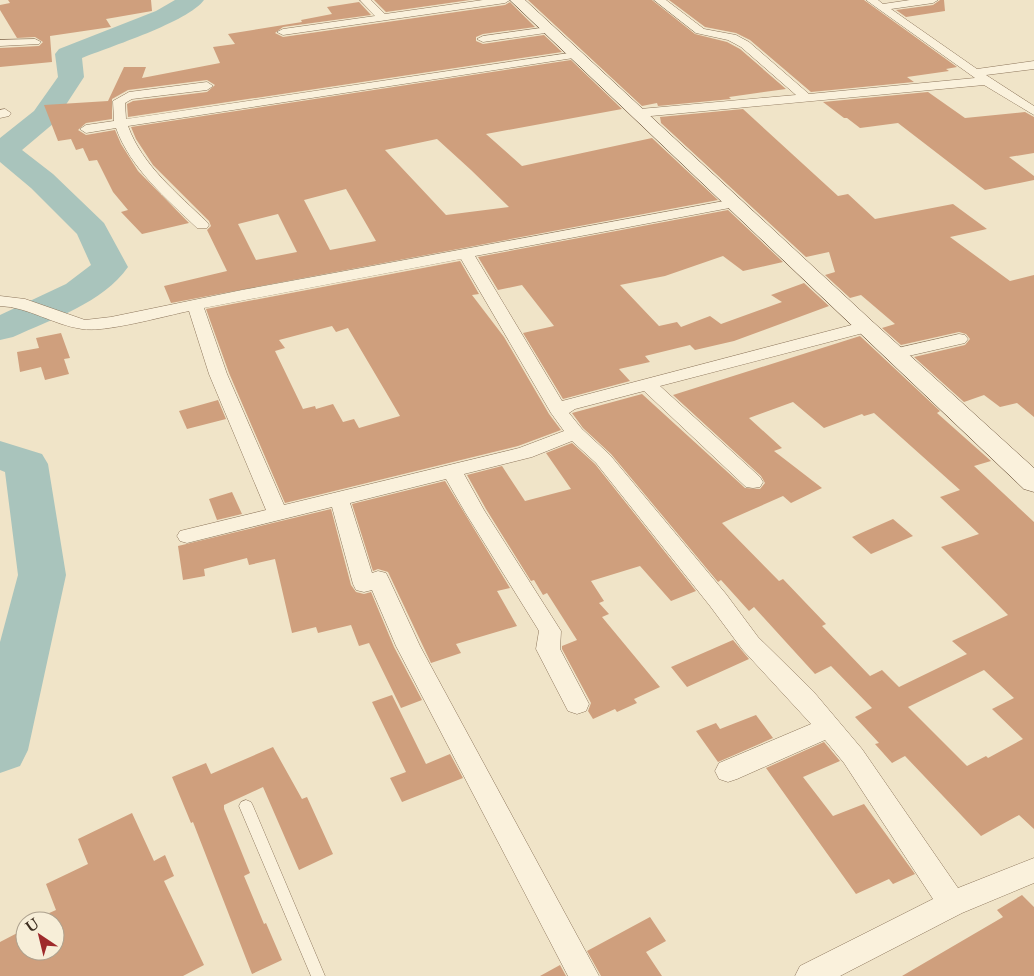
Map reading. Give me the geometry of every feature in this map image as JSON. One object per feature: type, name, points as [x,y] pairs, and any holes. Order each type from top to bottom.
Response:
[{"type":"main road","points":[[517,0],[640,113],[865,327],[1034,482]]},
{"type":"street","points":[[365,0],[383,18]]},
{"type":"street","points":[[283,32],[506,0]]},
{"type":"street","points":[[659,0],[700,31],[706,34],[726,35],[745,44],[806,97]]},
{"type":"street","points":[[871,0],[986,81],[1034,111]]},
{"type":"street","points":[[882,8],[933,0]]},
{"type":"street","points":[[482,39],[548,30]]},
{"type":"street","points":[[0,43],[35,42]]},
{"type":"street","points":[[86,129],[576,55]]},
{"type":"street","points":[[976,73],[1034,65]]},
{"type":"street","points":[[640,113],[986,81]]},
{"type":"street","points":[[202,225],[151,172],[129,145],[121,124],[119,101],[123,97],[207,86]]},
{"type":"street","points":[[0,302],[19,302],[84,325],[110,322],[195,304],[735,203]]},
{"type":"street","points":[[465,253],[560,413],[576,433],[603,459],[718,600],[750,643],[804,698],[853,756],[952,904]]},
{"type":"street","points":[[195,304],[218,374],[277,512]]},
{"type":"street","points":[[560,413],[562,408],[569,405],[865,327]]},
{"type":"street","points":[[895,354],[959,339]]},
{"type":"street","points":[[648,385],[753,482]]},
{"type":"street","points":[[187,536],[277,512],[525,453],[576,433]]},
{"type":"street","points":[[452,471],[475,512],[546,623],[550,631],[548,649],[577,704]]},
{"type":"street","points":[[339,498],[364,584],[378,580],[408,646],[584,976]]},
{"type":"street","points":[[728,771],[829,727]]},
{"type":"street","points":[[810,976],[952,904],[1034,870]]},
{"type":"lane","points":[[246,806],[318,976]]},
{"type":"building","points":[[8,0],[151,0],[152,11],[106,19],[111,27],[50,36],[52,62],[0,67],[0,48],[39,46],[43,42],[35,37],[17,38],[0,10],[0,5],[10,3]]},
{"type":"building","points":[[374,0],[470,0],[386,12]]},
{"type":"building","points":[[528,0],[652,0],[695,34],[727,42],[740,49],[786,89],[729,97],[731,99],[658,106],[657,103],[642,106]]},
{"type":"building","points":[[669,0],[864,0],[957,67],[946,69],[949,71],[907,77],[914,82],[811,92],[750,40],[736,33],[705,27]]},
{"type":"building","points":[[940,0],[944,0],[945,11],[906,17],[896,10],[933,5]]},
{"type":"building","points":[[359,2],[371,15],[283,27],[275,33],[283,37],[505,5],[510,2],[535,27],[483,34],[476,37],[476,41],[483,44],[544,35],[562,52],[128,117],[127,104],[133,101],[207,92],[215,85],[207,80],[128,90],[112,99],[112,119],[86,123],[78,130],[86,135],[115,130],[121,144],[138,171],[189,223],[142,234],[121,212],[128,210],[113,192],[97,160],[89,161],[83,148],[76,150],[71,139],[58,141],[44,105],[108,101],[124,67],[146,67],[142,78],[220,63],[213,47],[235,44],[228,34],[302,22],[301,20],[332,14],[327,7]]},
{"type":"building","points":[[571,60],[622,109],[486,134],[522,166],[652,138],[718,200],[171,303],[164,286],[227,271],[207,230],[211,226],[209,221],[153,165],[136,139],[131,127]],"holes":[[[437,139],[471,170],[509,207],[446,215],[385,150]],[[346,189],[376,241],[330,250],[304,200]],[[278,214],[297,252],[256,260],[238,224]]]},
{"type":"building","points":[[928,92],[965,118],[1025,112],[1034,117],[1034,153],[1009,157],[1034,176],[1034,180],[985,190],[898,123],[860,128],[823,102]]},
{"type":"building","points":[[743,109],[838,196],[848,194],[875,219],[953,204],[987,229],[950,237],[1010,281],[1034,275],[1034,417],[1017,403],[1000,407],[984,395],[964,402],[914,357],[965,345],[970,339],[966,334],[959,332],[901,345],[882,328],[895,324],[861,295],[850,298],[825,275],[835,272],[829,252],[806,257],[661,123],[660,117]]},
{"type":"building","points":[[728,210],[783,262],[743,271],[723,256],[665,276],[620,285],[659,326],[677,322],[681,327],[710,316],[721,324],[782,302],[771,295],[804,283],[829,306],[734,341],[695,350],[690,345],[645,356],[650,362],[619,369],[630,381],[563,399],[523,333],[554,326],[522,285],[498,290],[478,257]]},
{"type":"building","points":[[460,261],[479,294],[472,295],[504,337],[549,414],[561,430],[518,446],[285,503],[229,373],[206,309]],"holes":[[[332,326],[336,332],[348,328],[400,416],[359,428],[354,419],[343,422],[333,404],[316,409],[315,406],[303,409],[275,351],[285,348],[279,340]]]},
{"type":"building","points":[[61,333],[70,358],[64,359],[69,374],[45,380],[41,367],[20,372],[17,352],[39,348],[36,338]]},
{"type":"building","points":[[860,336],[940,411],[937,413],[991,461],[974,466],[1034,522],[1034,829],[1019,815],[981,836],[905,756],[892,763],[875,744],[879,743],[855,717],[872,708],[831,666],[815,674],[754,607],[749,611],[721,580],[718,582],[611,454],[583,428],[572,413],[642,394],[745,488],[760,489],[765,483],[761,476],[673,395]],"holes":[[[793,402],[824,428],[862,414],[864,416],[874,413],[960,490],[940,497],[979,534],[941,547],[1008,615],[952,641],[967,654],[899,687],[882,670],[870,676],[822,626],[826,624],[783,579],[779,581],[722,523],[783,496],[791,503],[822,488],[774,451],[782,448],[749,418]],[[984,670],[1014,698],[992,709],[1023,739],[988,758],[986,756],[967,766],[908,707]]]},
{"type":"building","points":[[218,400],[226,419],[187,429],[179,411]]},
{"type":"building","points":[[572,443],[595,464],[696,591],[671,601],[640,566],[591,581],[604,601],[599,603],[609,614],[602,617],[660,687],[634,699],[637,703],[617,712],[615,709],[593,719],[588,711],[591,703],[562,649],[562,646],[577,640],[547,593],[543,595],[534,580],[531,581],[467,475],[502,466],[525,501],[571,489],[546,453]]},
{"type":"building","points":[[445,481],[510,588],[497,591],[517,626],[456,644],[461,653],[431,663],[388,572],[378,569],[373,571],[352,504]]},
{"type":"building","points":[[232,492],[242,514],[217,520],[209,499]]},
{"type":"building","points":[[331,509],[351,585],[356,592],[364,594],[371,592],[394,647],[422,700],[401,708],[369,643],[359,646],[351,625],[318,633],[316,627],[292,633],[275,559],[249,565],[247,558],[204,569],[205,576],[183,580],[178,546]]},
{"type":"building","points":[[893,519],[913,536],[871,554],[852,537]]},
{"type":"building","points":[[733,640],[749,659],[687,687],[671,667]]},
{"type":"building","points":[[392,695],[426,764],[450,754],[463,778],[402,802],[390,778],[406,772],[372,702]]},
{"type":"building","points":[[756,715],[773,738],[718,762],[696,731],[716,723],[720,729]]},
{"type":"building","points":[[824,742],[840,761],[803,777],[833,816],[864,804],[915,874],[893,884],[889,879],[856,894],[766,768]]},
{"type":"building","points":[[273,747],[302,799],[307,797],[333,854],[299,870],[263,787],[224,805],[250,873],[244,876],[264,924],[266,923],[282,960],[252,974],[193,822],[191,823],[172,777],[206,763],[211,774]]},
{"type":"building","points":[[132,813],[154,861],[165,855],[174,876],[164,881],[204,965],[183,976],[0,976],[0,942],[15,934],[15,961],[65,961],[65,911],[54,911],[56,910],[46,884],[88,864],[78,839]]},
{"type":"building","points":[[1022,895],[1034,907],[1034,976],[902,976],[1003,917],[997,910]]},
{"type":"building","points":[[650,917],[666,941],[646,952],[662,976],[601,976],[587,951]]},
{"type":"building","points":[[560,965],[566,976],[540,976]]},
{"type":"waterway","points":[[0,329],[79,292],[110,267],[92,230],[42,181],[4,150],[44,117],[71,77],[68,54],[165,16],[192,0]]},
{"type":"waterway","points":[[0,455],[26,464],[42,575],[0,750]]}]
